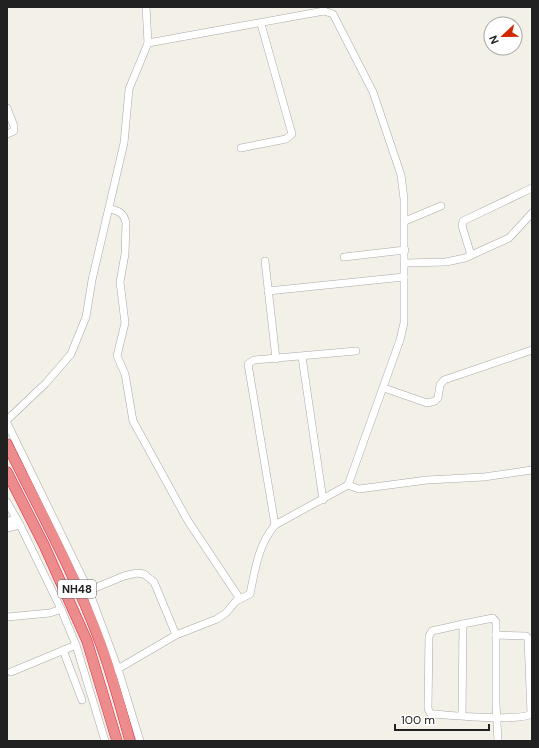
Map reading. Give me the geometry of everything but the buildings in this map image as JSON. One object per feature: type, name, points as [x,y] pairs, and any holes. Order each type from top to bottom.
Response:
[{"type":"highway","name":"NH48","points":[[7,444],[84,593],[115,671],[130,741]]},
{"type":"highway","name":"NH48","points":[[7,472],[44,545],[87,641],[116,741]]},
{"type":"street","points":[[7,420],[46,383],[71,354],[86,317],[92,280],[124,143],[129,89],[148,43],[146,7]]},
{"type":"street","points":[[140,741],[115,671],[176,635],[217,619],[240,599],[248,597],[262,546],[267,535],[275,525],[348,485],[403,332],[405,263],[404,187],[401,175],[373,92],[333,14],[328,9],[261,24],[148,43]]},
{"type":"street","points":[[241,148],[286,139],[292,134],[261,24]]},
{"type":"street","points":[[7,108],[14,126],[14,131],[7,134]]},
{"type":"street","points":[[471,255],[462,226],[462,221],[532,188]]},
{"type":"street","points":[[405,221],[442,206]]},
{"type":"street","points":[[110,208],[120,211],[125,218],[126,223],[125,254],[120,282],[125,323],[117,356],[125,374],[133,421],[188,521],[240,599]]},
{"type":"street","points":[[405,263],[456,261],[509,238],[532,213]]},
{"type":"street","points":[[344,257],[405,250]]},
{"type":"street","points":[[264,261],[276,359]]},
{"type":"street","points":[[268,292],[404,277]]},
{"type":"street","points":[[384,388],[427,403],[431,403],[438,398],[440,385],[444,380],[532,350]]},
{"type":"street","points":[[275,525],[247,367],[250,362],[356,351]]},
{"type":"street","points":[[302,357],[323,500]]},
{"type":"street","points":[[7,423],[84,593],[131,574],[137,573],[148,576],[154,582],[176,635]]},
{"type":"street","points":[[348,485],[359,489],[427,480],[484,477],[532,470]]},
{"type":"street","points":[[8,505],[20,525],[61,609],[76,645],[105,741]]},
{"type":"street","points":[[7,522],[16,518]]},
{"type":"street","points":[[7,528],[20,525]]},
{"type":"street","points":[[7,617],[50,613],[61,609]]},
{"type":"street","points":[[496,635],[526,636],[528,638],[531,714],[526,716],[496,717],[431,714],[428,709],[429,636],[432,631],[493,618],[496,622],[496,635],[496,717],[498,741]]},
{"type":"street","points":[[462,715],[463,624]]},
{"type":"street","points":[[11,672],[76,645]]},
{"type":"street","points":[[64,650],[82,700]]}]
